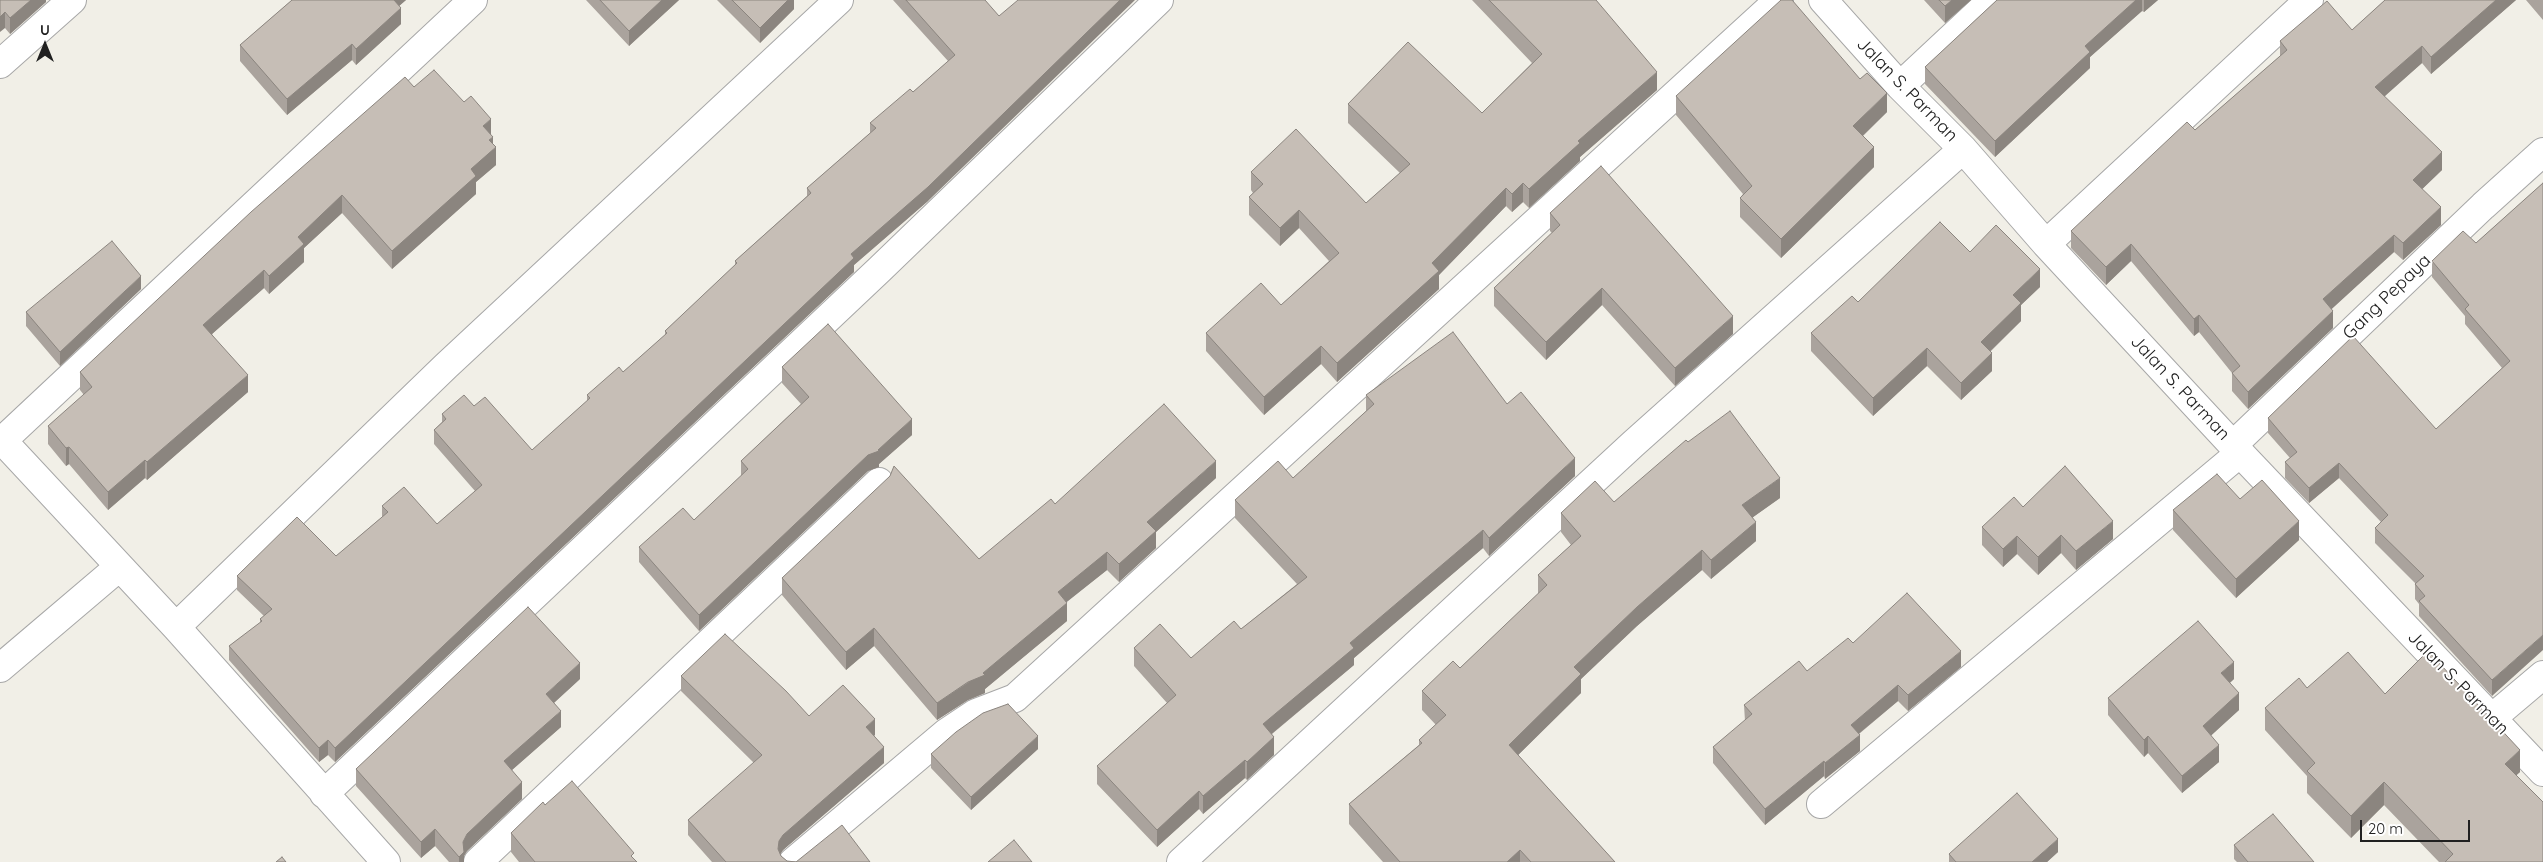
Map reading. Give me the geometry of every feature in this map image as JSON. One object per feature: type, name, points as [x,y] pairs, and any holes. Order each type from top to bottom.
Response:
[{"type":"street","points":[[0,64],[72,0]]},
{"type":"street","points":[[386,862],[176,627],[1,439],[473,0]]},
{"type":"street","points":[[176,627],[446,366],[839,0]]},
{"type":"street","points":[[324,794],[880,270],[1159,0]]},
{"type":"street","points":[[793,862],[946,733],[976,713],[1015,698],[1779,0]]},
{"type":"street","name":"Jalan S. Parman","points":[[1823,0],[1900,86],[1963,149],[2046,244],[2237,449],[2543,772]]},
{"type":"street","points":[[1900,86],[1992,0]]},
{"type":"street","points":[[2046,244],[2309,0]]},
{"type":"street","points":[[1181,862],[1633,444],[1963,149]]},
{"type":"street","name":"Gang Pepaya","points":[[1821,804],[2237,449],[2483,206],[2543,152]]},
{"type":"street","points":[[478,862],[879,482]]},
{"type":"street","points":[[0,668],[119,567]]},
{"type":"street","points":[[2492,718],[2543,675]]},
{"type":"building","points":[[0,0],[31,0],[10,18],[5,12],[0,17]]},
{"type":"building","points":[[292,0],[394,0],[401,8],[356,49],[352,44],[287,99],[240,45]]},
{"type":"building","points":[[600,0],[662,0],[629,31]]},
{"type":"building","points":[[732,0],[788,0],[760,28]]},
{"type":"building","points":[[906,0],[985,0],[999,16],[1018,0],[1120,0],[928,187],[851,254],[854,258],[335,748],[328,740],[319,748],[229,646],[262,621],[260,619],[272,609],[237,576],[297,517],[336,556],[388,512],[382,506],[404,487],[437,524],[482,485],[434,430],[446,419],[442,414],[464,395],[474,406],[485,397],[532,450],[590,398],[587,395],[619,367],[623,372],[667,333],[665,331],[737,263],[735,261],[811,193],[807,188],[876,128],[870,123],[910,89],[913,92],[955,55]]},
{"type":"building","points":[[1489,0],[1596,0],[1657,72],[1578,141],[1580,143],[1529,189],[1523,183],[1512,194],[1506,188],[1432,263],[1439,271],[1337,363],[1321,346],[1264,397],[1206,333],[1261,283],[1281,305],[1339,253],[1299,210],[1280,228],[1249,197],[1263,184],[1251,172],[1296,129],[1366,203],[1410,164],[1348,104],[1408,42],[1482,113],[1542,54]]},
{"type":"building","points":[[1781,0],[1792,0],[1860,79],[1867,73],[1887,93],[1853,126],[1874,147],[1781,239],[1740,198],[1752,186],[1676,96]]},
{"type":"building","points":[[1939,0],[1952,0],[1945,6]]},
{"type":"building","points":[[1997,0],[2136,0],[2085,46],[2090,52],[1995,141],[1925,67]]},
{"type":"building","points":[[2385,0],[2496,0],[2431,57],[2422,46],[2375,87],[2442,152],[2413,180],[2441,207],[2403,243],[2394,235],[2323,299],[2333,311],[2248,392],[2232,373],[2240,366],[2199,315],[2194,319],[2131,244],[2106,267],[2071,231],[2187,122],[2195,130],[2287,50],[2280,41],[2327,1],[2352,30]]},
{"type":"building","points":[[434,70],[464,102],[471,96],[491,119],[483,126],[493,137],[489,140],[496,147],[471,169],[476,176],[392,251],[342,195],[298,237],[304,244],[269,276],[264,270],[203,325],[248,375],[147,462],[145,460],[108,492],[48,426],[92,387],[80,372],[251,212],[405,77],[414,87]]},
{"type":"building","points":[[1601,166],[1733,316],[1675,368],[1602,288],[1546,342],[1494,288],[1560,225],[1550,213]]},
{"type":"building","points":[[2543,183],[2543,635],[2492,680],[2419,601],[2425,596],[2415,584],[2424,576],[2375,528],[2388,515],[2339,463],[2309,488],[2285,462],[2297,452],[2268,418],[2353,336],[2436,429],[2510,361],[2465,309],[2469,305],[2432,261],[2463,231],[2476,243]]},
{"type":"building","points":[[1940,222],[1970,252],[1996,225],[2040,269],[2013,295],[2021,303],[1981,342],[1992,353],[1961,383],[1927,348],[1873,398],[1811,333],[1852,296],[1858,302]]},
{"type":"building","points":[[112,241],[141,276],[60,352],[26,312]]},
{"type":"building","points":[[828,324],[912,419],[879,451],[868,455],[699,615],[639,547],[683,508],[694,520],[748,469],[741,461],[809,397],[782,367]]},
{"type":"building","points":[[1453,332],[1507,404],[1521,392],[1575,458],[1489,538],[1483,530],[1350,643],[1354,648],[1263,724],[1274,737],[1247,762],[1245,760],[1203,796],[1199,791],[1157,830],[1097,766],[1176,695],[1134,648],[1160,624],[1191,658],[1234,621],[1241,629],[1307,577],[1235,500],[1278,461],[1293,478],[1374,404],[1366,395]]},
{"type":"building","points":[[1164,404],[1216,461],[1147,522],[1156,531],[1119,564],[1107,552],[1058,592],[1067,603],[983,673],[985,675],[968,682],[937,703],[874,628],[846,652],[782,578],[890,476],[894,466],[979,559],[1051,499],[1055,504]]},
{"type":"building","points":[[1730,411],[1780,478],[1742,505],[1756,522],[1711,560],[1702,550],[1637,607],[1574,667],[1581,674],[1509,745],[1615,862],[1531,862],[1520,850],[1507,862],[1400,862],[1349,804],[1422,743],[1419,740],[1446,715],[1422,691],[1453,661],[1460,668],[1547,585],[1538,575],[1581,536],[1561,513],[1595,481],[1614,502],[1686,440],[1688,442]]},
{"type":"building","points":[[2065,466],[2113,521],[2076,551],[2061,535],[2038,557],[2017,536],[2003,549],[1982,527],[2014,497],[2023,507]]},
{"type":"building","points":[[2217,474],[2240,499],[2262,480],[2299,521],[2236,579],[2173,510]]},
{"type":"building","points":[[1907,593],[1961,651],[1908,695],[1898,685],[1851,725],[1860,735],[1825,763],[1824,761],[1765,809],[1713,747],[1752,714],[1744,705],[1799,661],[1807,671],[1848,638],[1853,643]]},
{"type":"building","points":[[528,607],[580,663],[546,694],[561,711],[504,761],[522,782],[467,834],[463,842],[464,852],[459,857],[435,829],[421,842],[356,769]]},
{"type":"building","points":[[2198,621],[2234,662],[2221,673],[2239,693],[2203,726],[2219,745],[2182,776],[2148,736],[2144,740],[2108,698]]},
{"type":"building","points":[[725,634],[786,691],[809,716],[843,685],[875,719],[866,727],[884,747],[783,835],[779,841],[778,849],[781,856],[787,861],[796,862],[726,862],[688,820],[762,755],[681,676]]},
{"type":"building","points":[[2428,651],[2520,750],[2505,764],[2543,802],[2543,862],[2445,862],[2453,854],[2384,782],[2351,816],[2307,771],[2315,763],[2265,708],[2299,678],[2307,688],[2348,652],[2385,694]]},
{"type":"building","points":[[1008,704],[1038,736],[971,797],[931,754],[956,732],[983,713]]},
{"type":"building","points":[[572,781],[634,853],[631,856],[637,862],[535,862],[511,833],[543,802],[545,805]]},
{"type":"building","points":[[2017,793],[2058,839],[2032,862],[1956,862],[1949,854]]},
{"type":"building","points":[[2273,814],[2314,862],[2248,862],[2234,845]]},
{"type":"building","points":[[842,825],[870,862],[796,862]]},
{"type":"building","points":[[1014,840],[1032,862],[988,862]]},
{"type":"building","points":[[282,857],[286,862],[276,862]]}]
